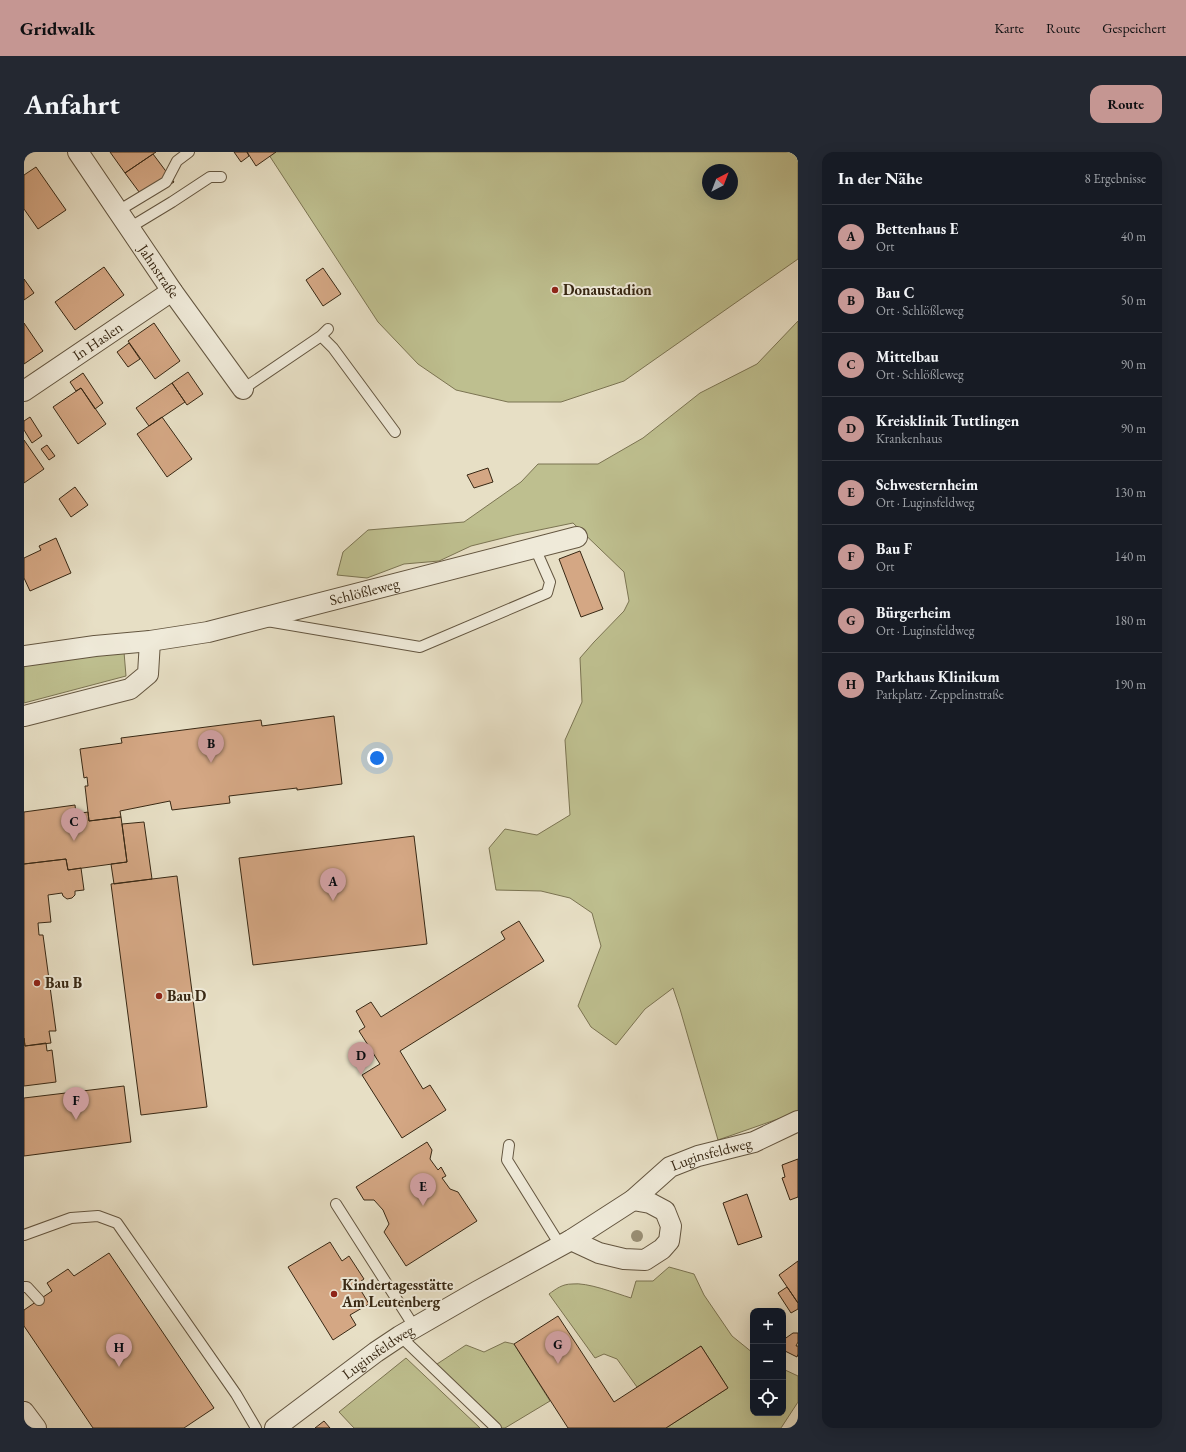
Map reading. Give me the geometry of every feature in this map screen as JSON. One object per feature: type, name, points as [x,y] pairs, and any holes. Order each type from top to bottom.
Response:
[{"type":"street","name":"Jahnstraße","points":[[78,152],[172,291],[243,389]]},
{"type":"street","name":"In Haslen","points":[[24,391],[172,291]]},
{"type":"street","name":"Schlößleweg","points":[[24,656],[95,646],[150,641],[208,632],[576,537]]},
{"type":"street","points":[[24,716],[130,689],[148,674],[150,641]]},
{"type":"street","name":"Luginsfeldweg","points":[[275,1428],[376,1352],[407,1332],[565,1243],[634,1200],[670,1167],[698,1156],[754,1142],[798,1121]]},
{"type":"street","points":[[565,1243],[624,1259],[645,1260],[662,1249],[669,1241],[671,1226],[665,1211],[650,1203],[634,1200]]},
{"type":"street","points":[[24,1412],[36,1428]]},
{"type":"lane","points":[[118,211],[166,182],[177,161],[189,152]]},
{"type":"lane","points":[[129,228],[210,177],[222,177]]},
{"type":"lane","points":[[243,389],[325,333],[333,348],[395,432]]},
{"type":"lane","points":[[257,620],[420,647],[547,593],[550,582],[535,548]]},
{"type":"lane","points":[[509,1145],[507,1160],[565,1243]]},
{"type":"lane","points":[[336,1204],[407,1332],[496,1428]]},
{"type":"lane","points":[[24,1235],[71,1218],[98,1216],[117,1223],[236,1394],[256,1428]]},
{"type":"lane","points":[[24,1287],[27,1287],[39,1300]]},
{"type":"green space","name":"Donaustadion","points":[[267,152],[798,152],[798,259],[624,381],[561,402],[508,402],[456,390],[418,364],[378,322]]},
{"type":"green space","points":[[798,321],[798,1112],[718,1140],[673,988],[645,1009],[616,1045],[591,1027],[578,1006],[601,946],[592,913],[570,898],[541,891],[496,890],[489,848],[505,829],[537,835],[570,815],[565,740],[582,702],[580,658],[624,611],[629,601],[624,572],[573,523],[471,546],[439,561],[404,564],[367,578],[337,575],[343,552],[368,530],[464,522],[521,482],[538,464],[598,464],[643,438],[700,393],[757,364]]},
{"type":"green space","points":[[124,652],[126,676],[24,703],[24,666]]},
{"type":"green space","points":[[669,1267],[694,1274],[704,1295],[732,1336],[750,1351],[750,1416],[786,1416],[786,1370],[798,1376],[798,1402],[781,1428],[666,1428],[728,1388],[701,1346],[637,1387],[617,1359],[604,1354],[595,1358],[549,1294],[562,1286],[568,1284],[578,1284],[601,1288],[631,1298],[636,1281],[653,1281]]},
{"type":"green space","points":[[505,1342],[514,1344],[550,1401],[505,1428],[500,1428],[434,1366],[466,1345],[484,1352]]},
{"type":"green space","points":[[406,1358],[480,1428],[354,1428],[339,1412]]},
{"type":"building","points":[[110,152],[156,152],[125,173]]},
{"type":"building","points":[[234,152],[247,152],[249,156],[241,162]]},
{"type":"building","points":[[247,152],[276,152],[256,166]]},
{"type":"building","points":[[153,154],[174,182],[145,200],[125,173]]},
{"type":"building","points":[[36,167],[66,210],[38,229],[24,209],[24,175]]},
{"type":"building","points":[[104,267],[124,295],[75,330],[55,302]]},
{"type":"building","points":[[323,268],[341,294],[323,306],[306,280]]},
{"type":"building","points":[[24,279],[34,293],[24,300]]},
{"type":"building","points":[[24,323],[43,351],[24,364]]},
{"type":"building","points":[[154,323],[180,361],[155,379],[128,341]]},
{"type":"building","points":[[129,343],[140,359],[128,367],[117,352]]},
{"type":"building","points":[[188,372],[203,394],[187,405],[172,383]]},
{"type":"building","points":[[83,373],[103,403],[95,409],[81,388],[76,391],[70,382]]},
{"type":"building","points":[[172,383],[185,402],[149,426],[136,408]]},
{"type":"building","points":[[81,388],[106,424],[78,444],[53,407]]},
{"type":"building","points":[[30,417],[42,436],[32,443],[24,430],[24,421]]},
{"type":"building","points":[[162,417],[192,459],[167,477],[137,434]]},
{"type":"building","points":[[24,440],[44,469],[24,483]]},
{"type":"building","points":[[47,445],[55,456],[49,460],[41,449]]},
{"type":"building","points":[[488,468],[493,482],[474,488],[467,475]]},
{"type":"building","points":[[75,487],[88,505],[71,517],[59,499]]},
{"type":"building","points":[[56,538],[71,573],[30,591],[24,578],[24,558],[41,550],[39,546]]},
{"type":"building","points":[[580,551],[603,609],[581,617],[559,559]]},
{"type":"building","points":[[334,716],[342,784],[297,790],[297,788],[229,796],[230,803],[172,810],[170,801],[120,811],[121,817],[89,821],[85,786],[88,786],[87,777],[84,778],[80,749],[122,743],[121,738],[261,720],[262,726]]},
{"type":"building","points":[[75,805],[76,814],[88,812],[89,821],[121,817],[127,862],[68,870],[66,859],[24,864],[24,812]]},
{"type":"building","points":[[144,822],[152,879],[114,884],[111,864],[127,862],[122,824]]},
{"type":"building","points":[[414,836],[427,944],[253,965],[239,858]]},
{"type":"building","name":"Bau B","points":[[66,859],[68,870],[81,868],[84,890],[75,891],[75,895],[72,898],[67,899],[62,893],[48,895],[51,922],[38,923],[39,935],[43,935],[56,1031],[49,1031],[51,1043],[25,1046],[24,864]]},
{"type":"building","name":"Bau D","points":[[177,876],[207,1107],[141,1115],[111,884]]},
{"type":"building","points":[[519,921],[544,961],[400,1051],[423,1089],[430,1085],[446,1110],[402,1138],[362,1075],[380,1064],[359,1031],[365,1027],[356,1011],[371,1002],[381,1017],[505,939],[501,932]]},
{"type":"building","points":[[24,1038],[25,1046],[46,1043],[47,1051],[52,1050],[56,1082],[24,1086]]},
{"type":"building","points":[[124,1086],[131,1142],[24,1156],[24,1098]]},
{"type":"building","points":[[427,1142],[432,1150],[430,1159],[438,1170],[441,1167],[446,1176],[442,1178],[450,1189],[458,1192],[477,1221],[406,1266],[384,1232],[389,1224],[383,1210],[374,1200],[364,1200],[356,1187]]},
{"type":"building","points":[[798,1159],[798,1197],[790,1200],[782,1178],[785,1177],[782,1165]]},
{"type":"building","points":[[747,1194],[762,1237],[738,1245],[723,1203]]},
{"type":"building","name":"Kindertagesstätte Am Leutenberg","points":[[330,1242],[342,1261],[349,1256],[364,1279],[357,1284],[369,1304],[350,1315],[356,1325],[333,1340],[288,1267]]},
{"type":"building","points":[[109,1253],[214,1408],[184,1428],[93,1428],[24,1326],[24,1310],[52,1291],[47,1283],[68,1269],[74,1276]]},
{"type":"building","points":[[798,1261],[798,1303],[779,1275]]},
{"type":"building","points":[[787,1287],[798,1303],[798,1309],[791,1313],[778,1293]]},
{"type":"building","points":[[558,1316],[614,1402],[701,1346],[728,1388],[666,1428],[568,1428],[514,1344]]},
{"type":"building","points":[[793,1333],[798,1333],[798,1342],[796,1346],[798,1346],[797,1357],[786,1352],[786,1338]]},
{"type":"building","points":[[324,1421],[330,1428],[315,1428]]},
{"type":"place","name":"Donaustadion","points":[[555,290]]},
{"type":"place","name":"Bau C","points":[[211,763]]},
{"type":"place","name":"Mittelbau","points":[[74,841]]},
{"type":"place","name":"Bettenhaus E","points":[[333,901]]},
{"type":"place","name":"Bau B","points":[[37,983]]},
{"type":"place","name":"Bau D","points":[[159,996]]},
{"type":"place","name":"Kreisklinik Tuttlingen","points":[[361,1075]]},
{"type":"place","name":"Bau F","points":[[76,1120]]},
{"type":"place","name":"Schwesternheim","points":[[423,1206]]},
{"type":"place","name":"Kindertagesstätte Am Leutenberg","points":[[334,1294]]},
{"type":"place","name":"Bürgerheim","points":[[558,1364]]},
{"type":"place","name":"Parkhaus Klinikum","points":[[119,1367]]}]
